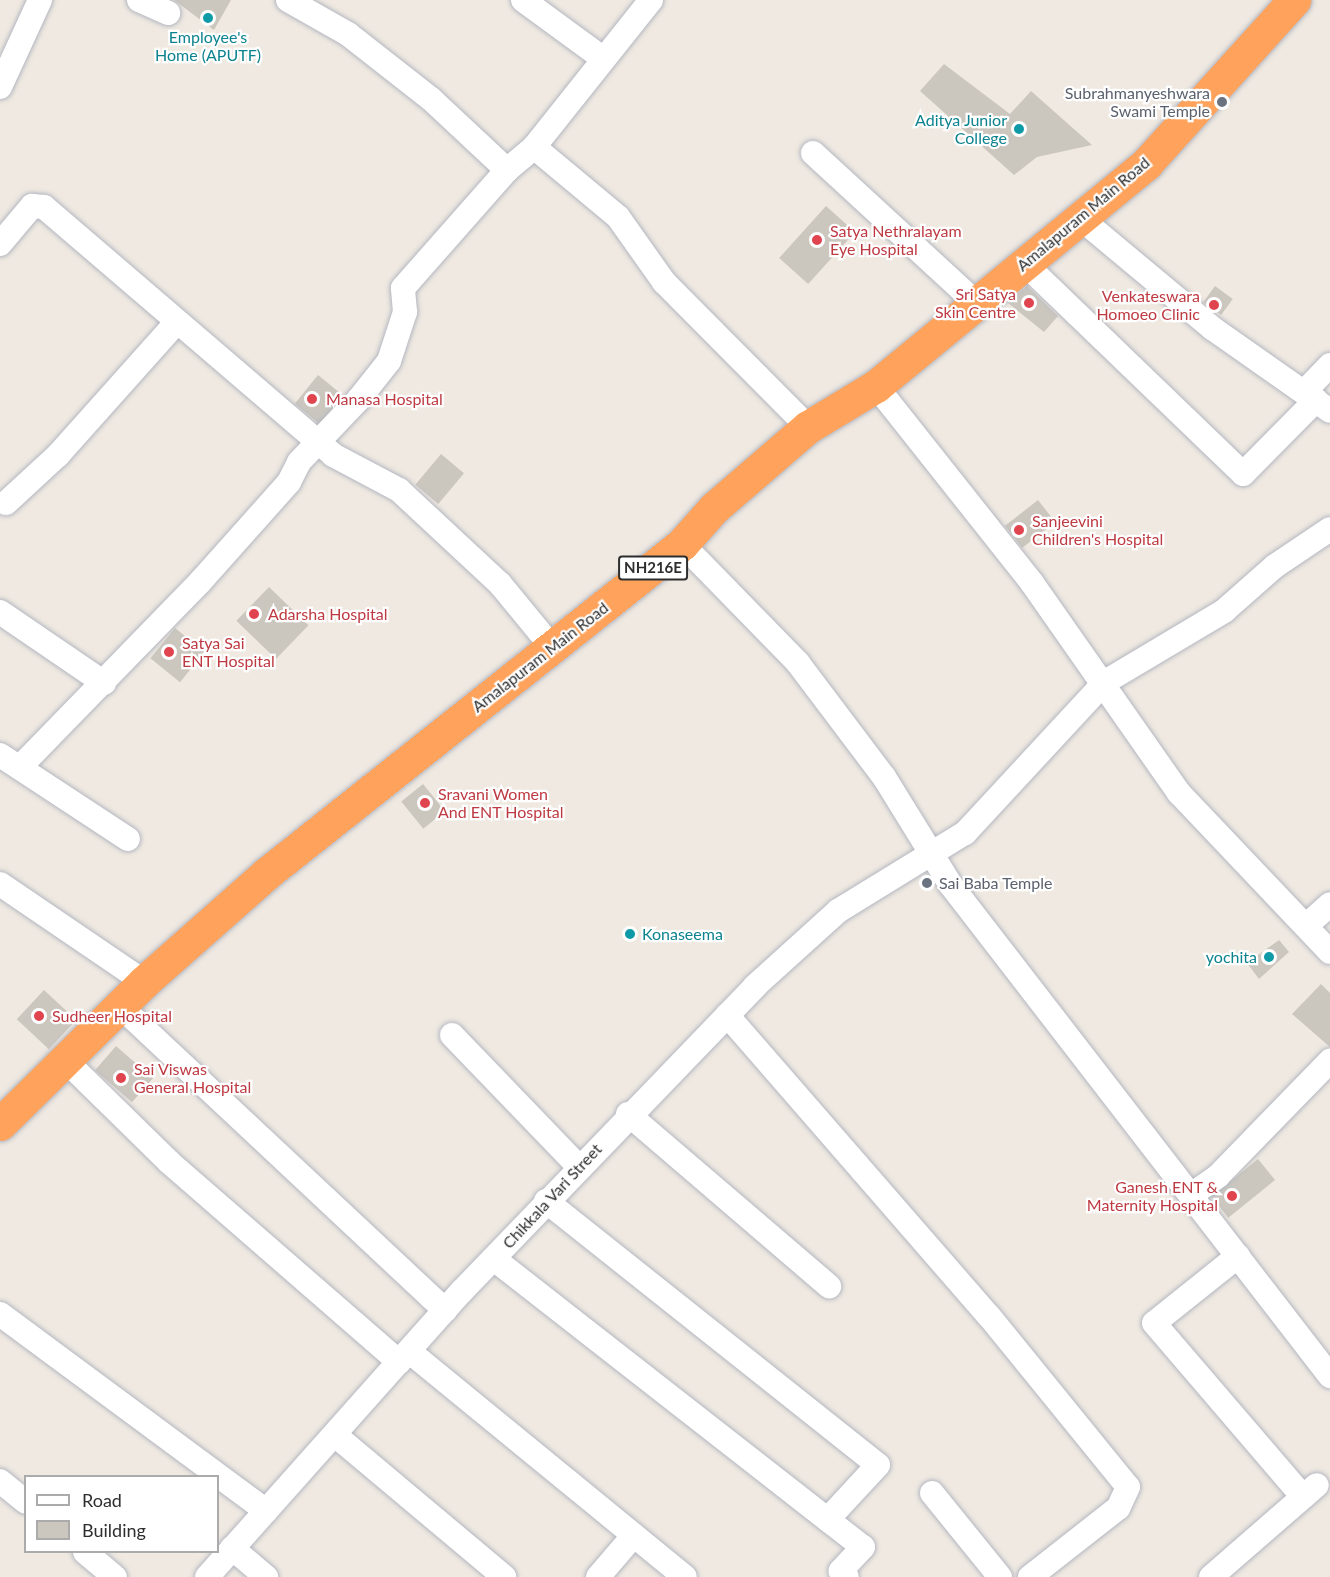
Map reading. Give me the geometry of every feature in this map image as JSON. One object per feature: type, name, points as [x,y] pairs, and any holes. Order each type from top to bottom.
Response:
[{"type":"highway","name":"Amalapuram Main Road","points":[[0,1124],[144,982],[266,874],[682,544],[714,508],[808,427],[876,386],[1146,164],[1294,0]]},
{"type":"street","points":[[0,87],[40,0]]},
{"type":"street","points":[[138,0],[168,13]]},
{"type":"street","points":[[288,0],[376,56],[431,99],[507,170]]},
{"type":"street","points":[[523,0],[601,57]]},
{"type":"street","points":[[128,839],[10,761],[104,683],[290,482],[299,462],[389,361],[405,312],[403,288],[507,170],[534,147],[601,57],[651,0]]},
{"type":"street","points":[[534,147],[618,217],[664,282],[808,427]]},
{"type":"street","points":[[813,153],[976,303]]},
{"type":"street","points":[[0,244],[32,206],[44,207],[320,441],[333,455],[399,490],[481,565],[552,647]]},
{"type":"street","points":[[1080,218],[1212,328],[1317,401]]},
{"type":"street","points":[[1024,263],[1243,474],[1317,401],[1330,365]]},
{"type":"street","points":[[6,503],[58,455],[177,322]]},
{"type":"street","points":[[876,386],[1105,682],[1147,752],[1179,793],[1307,925],[1330,952]]},
{"type":"street","name":"Chikkala Vari Street","points":[[207,1577],[445,1310],[628,1114],[727,1015],[838,911],[965,833],[1105,682],[1224,611],[1275,566],[1330,529]]},
{"type":"street","points":[[682,544],[798,663],[884,777],[933,853],[950,884],[1238,1256],[1326,1362]]},
{"type":"street","points":[[0,612],[104,683]]},
{"type":"street","points":[[0,884],[144,982]]},
{"type":"street","points":[[1307,925],[1330,904]]},
{"type":"street","points":[[121,1007],[445,1310]]},
{"type":"street","points":[[727,1015],[989,1316],[1128,1487],[1118,1508],[1030,1577]]},
{"type":"street","points":[[452,1035],[579,1167]]},
{"type":"street","points":[[64,1059],[169,1162],[404,1357],[686,1577]]},
{"type":"street","points":[[1191,1195],[1218,1176],[1330,1061]]},
{"type":"street","points":[[628,1114],[829,1286]]},
{"type":"street","points":[[546,1201],[878,1465],[828,1520]]},
{"type":"street","points":[[1211,1577],[1310,1491],[1154,1323],[1238,1256]]},
{"type":"street","points":[[494,1259],[863,1547],[841,1571],[847,1577]]},
{"type":"street","points":[[0,1314],[217,1475]]},
{"type":"street","points":[[335,1435],[504,1577]]},
{"type":"street","points":[[219,1476],[266,1511]]},
{"type":"street","points":[[0,1481],[24,1500]]},
{"type":"street","points":[[932,1493],[1000,1577]]},
{"type":"street","points":[[598,1577],[634,1535]]},
{"type":"street","points":[[232,1548],[266,1577]]},
{"type":"street","points":[[87,1553],[115,1577]]},
{"type":"building","name":"Employee's Home (APUTF)","points":[[174,0],[231,0],[214,30]]},
{"type":"building","name":"Aditya Junior College","points":[[944,64],[1010,114],[1031,91],[1092,145],[1037,157],[1014,175],[920,91]]},
{"type":"building","points":[[826,206],[855,232],[808,284],[779,258]]},
{"type":"building","points":[[1027,286],[1058,316],[1044,332],[1008,303]]},
{"type":"building","points":[[1215,286],[1233,299],[1221,315],[1203,302]]},
{"type":"building","points":[[318,375],[343,395],[320,424],[295,404]]},
{"type":"building","points":[[441,454],[464,473],[438,504],[415,485]]},
{"type":"building","points":[[1038,500],[1055,522],[1022,548],[1005,526]]},
{"type":"building","points":[[269,587],[309,625],[276,659],[236,621]]},
{"type":"building","points":[[175,628],[205,652],[180,682],[150,658]]},
{"type":"building","points":[[423,784],[445,811],[423,829],[401,802]]},
{"type":"building","name":"yochita","points":[[1279,940],[1289,952],[1259,979],[1247,963]]},
{"type":"building","points":[[1321,984],[1330,993],[1330,1047],[1292,1014]]},
{"type":"building","points":[[44,990],[76,1020],[49,1049],[17,1019]]},
{"type":"building","points":[[116,1046],[153,1078],[132,1102],[95,1070]]},
{"type":"building","points":[[1258,1159],[1275,1180],[1228,1218],[1211,1197]]},
{"type":"place","name":"Employee's Home (APUTF)","points":[[208,18]]},
{"type":"place","name":"Subrahmanyeshwara Swami Temple","points":[[1222,102]]},
{"type":"place","name":"Aditya Junior College","points":[[1019,129]]},
{"type":"place","name":"Satya Nethralayam Eye Hospital","points":[[817,240]]},
{"type":"place","name":"Sri Satya Skin Centre","points":[[1029,303]]},
{"type":"place","name":"Venkateswara Homoeo Clinic","points":[[1214,305]]},
{"type":"place","name":"Manasa Hospital","points":[[312,399]]},
{"type":"place","name":"Sanjeevini Children's Hospital","points":[[1019,530]]},
{"type":"place","name":"Adarsha Hospital","points":[[254,614]]},
{"type":"place","name":"Satya Sai ENT Hospital","points":[[169,652]]},
{"type":"place","name":"Sravani Women And ENT Hospital","points":[[425,803]]},
{"type":"place","name":"Sai Baba Temple","points":[[927,883]]},
{"type":"place","name":"Konaseema","points":[[630,934]]},
{"type":"place","name":"yochita","points":[[1269,957]]},
{"type":"place","name":"Sudheer Hospital","points":[[39,1016]]},
{"type":"place","name":"Sai Viswas General Hospital","points":[[121,1078]]},
{"type":"place","name":"Ganesh ENT & Maternity Hospital","points":[[1232,1196]]}]
